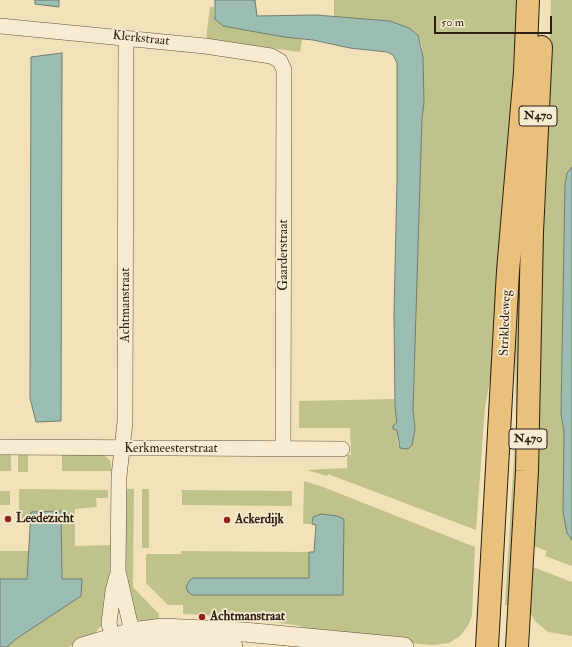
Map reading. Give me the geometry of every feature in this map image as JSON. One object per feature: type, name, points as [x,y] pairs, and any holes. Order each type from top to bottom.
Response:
[{"type":"main road","name":"Strikledeweg","points":[[486,647],[508,271],[525,72],[528,0]]},
{"type":"main road","name":"Strikledeweg","points":[[517,647],[527,470],[532,232],[542,0]]},
{"type":"street","name":"Klerkstraat","points":[[0,26],[212,47],[271,56],[280,61]]},
{"type":"street","name":"Achtmanstraat","points":[[123,642],[118,571],[119,476],[125,414],[126,38]]},
{"type":"street","name":"Gaarderstraat","points":[[280,61],[284,70],[283,449]]},
{"type":"street","name":"Kerkmeesterstraat","points":[[0,447],[122,449],[342,449]]},
{"type":"street","name":"Achtmanstraat","points":[[118,571],[113,591],[110,623],[123,642]]},
{"type":"street","points":[[123,642],[162,628],[244,632],[404,647]]},
{"type":"street","points":[[82,647],[123,642],[162,642],[232,647]]},
{"type":"green space","points":[[334,0],[519,0],[496,346],[485,407],[476,530],[328,474],[327,476],[307,470],[347,468],[347,455],[351,455],[350,428],[299,428],[299,401],[394,399],[397,422],[394,429],[397,430],[398,445],[412,445],[415,429],[413,410],[422,118],[424,103],[422,46],[418,35],[414,31],[390,21],[334,17]]},
{"type":"green space","points":[[551,0],[572,0],[572,167],[567,173],[565,184],[561,413],[564,432],[563,512],[567,533],[572,540],[572,566],[545,556],[547,551],[533,546],[537,378]]},
{"type":"green space","points":[[210,7],[214,7],[214,15],[223,26],[302,39],[300,52],[206,39]]},
{"type":"green space","points":[[526,143],[521,379],[511,605],[505,605],[516,424],[514,260]]},
{"type":"green space","points":[[0,454],[11,454],[11,471],[0,471]]},
{"type":"green space","points":[[18,455],[28,455],[28,472],[18,472]]},
{"type":"green space","points":[[62,455],[104,455],[110,460],[112,471],[62,471]]},
{"type":"green space","points":[[304,481],[323,487],[475,547],[472,616],[469,624],[460,636],[449,643],[432,645],[333,636],[296,625],[226,616],[183,614],[183,605],[168,605],[146,583],[146,554],[181,554],[181,551],[309,552],[309,578],[193,578],[188,592],[192,595],[343,595],[343,519],[313,517],[312,524],[303,524]]},
{"type":"green space","points":[[19,489],[108,490],[108,498],[96,498],[97,507],[75,509],[75,546],[112,545],[112,563],[104,622],[92,637],[68,647],[7,647],[16,639],[62,580],[61,511],[31,512],[31,523],[19,523]]},
{"type":"green space","points":[[126,489],[134,489],[133,587],[159,614],[158,624],[137,620],[125,582]]},
{"type":"green space","points":[[142,489],[149,489],[149,548],[142,548]]},
{"type":"green space","points":[[182,490],[292,491],[292,506],[182,505]]},
{"type":"green space","points":[[0,491],[10,491],[10,505],[0,505]]},
{"type":"green space","points":[[0,551],[29,551],[27,579],[0,579]]},
{"type":"green space","points":[[533,567],[572,582],[572,636],[548,632],[536,622],[532,616],[530,609]]},
{"type":"water","points":[[35,0],[59,0],[59,7],[35,4]]},
{"type":"water","points":[[215,0],[255,0],[257,16],[316,15],[390,21],[409,28],[418,35],[423,57],[424,103],[422,118],[413,410],[415,429],[412,445],[408,449],[400,448],[397,430],[393,429],[393,426],[397,422],[395,407],[394,314],[397,181],[397,63],[393,55],[387,52],[350,48],[313,40],[284,37],[223,26],[215,19]]},
{"type":"water","points":[[62,53],[61,421],[36,422],[30,398],[31,57]]},
{"type":"water","points":[[572,167],[572,540],[567,533],[563,512],[564,432],[561,413],[565,184],[567,173]]},
{"type":"water","points":[[61,511],[62,579],[82,579],[81,596],[16,639],[7,647],[0,647],[0,579],[27,579],[31,512]]},
{"type":"water","points":[[321,514],[337,516],[344,519],[343,595],[192,595],[188,592],[186,587],[189,581],[193,578],[309,578],[309,552],[314,552],[316,525],[312,524],[313,517]]},
{"type":"place","name":"Leedezicht","points":[[8,519]]},
{"type":"place","name":"Ackerdijk","points":[[227,520]]},
{"type":"place","name":"Achtmanstraat","points":[[202,617]]}]
